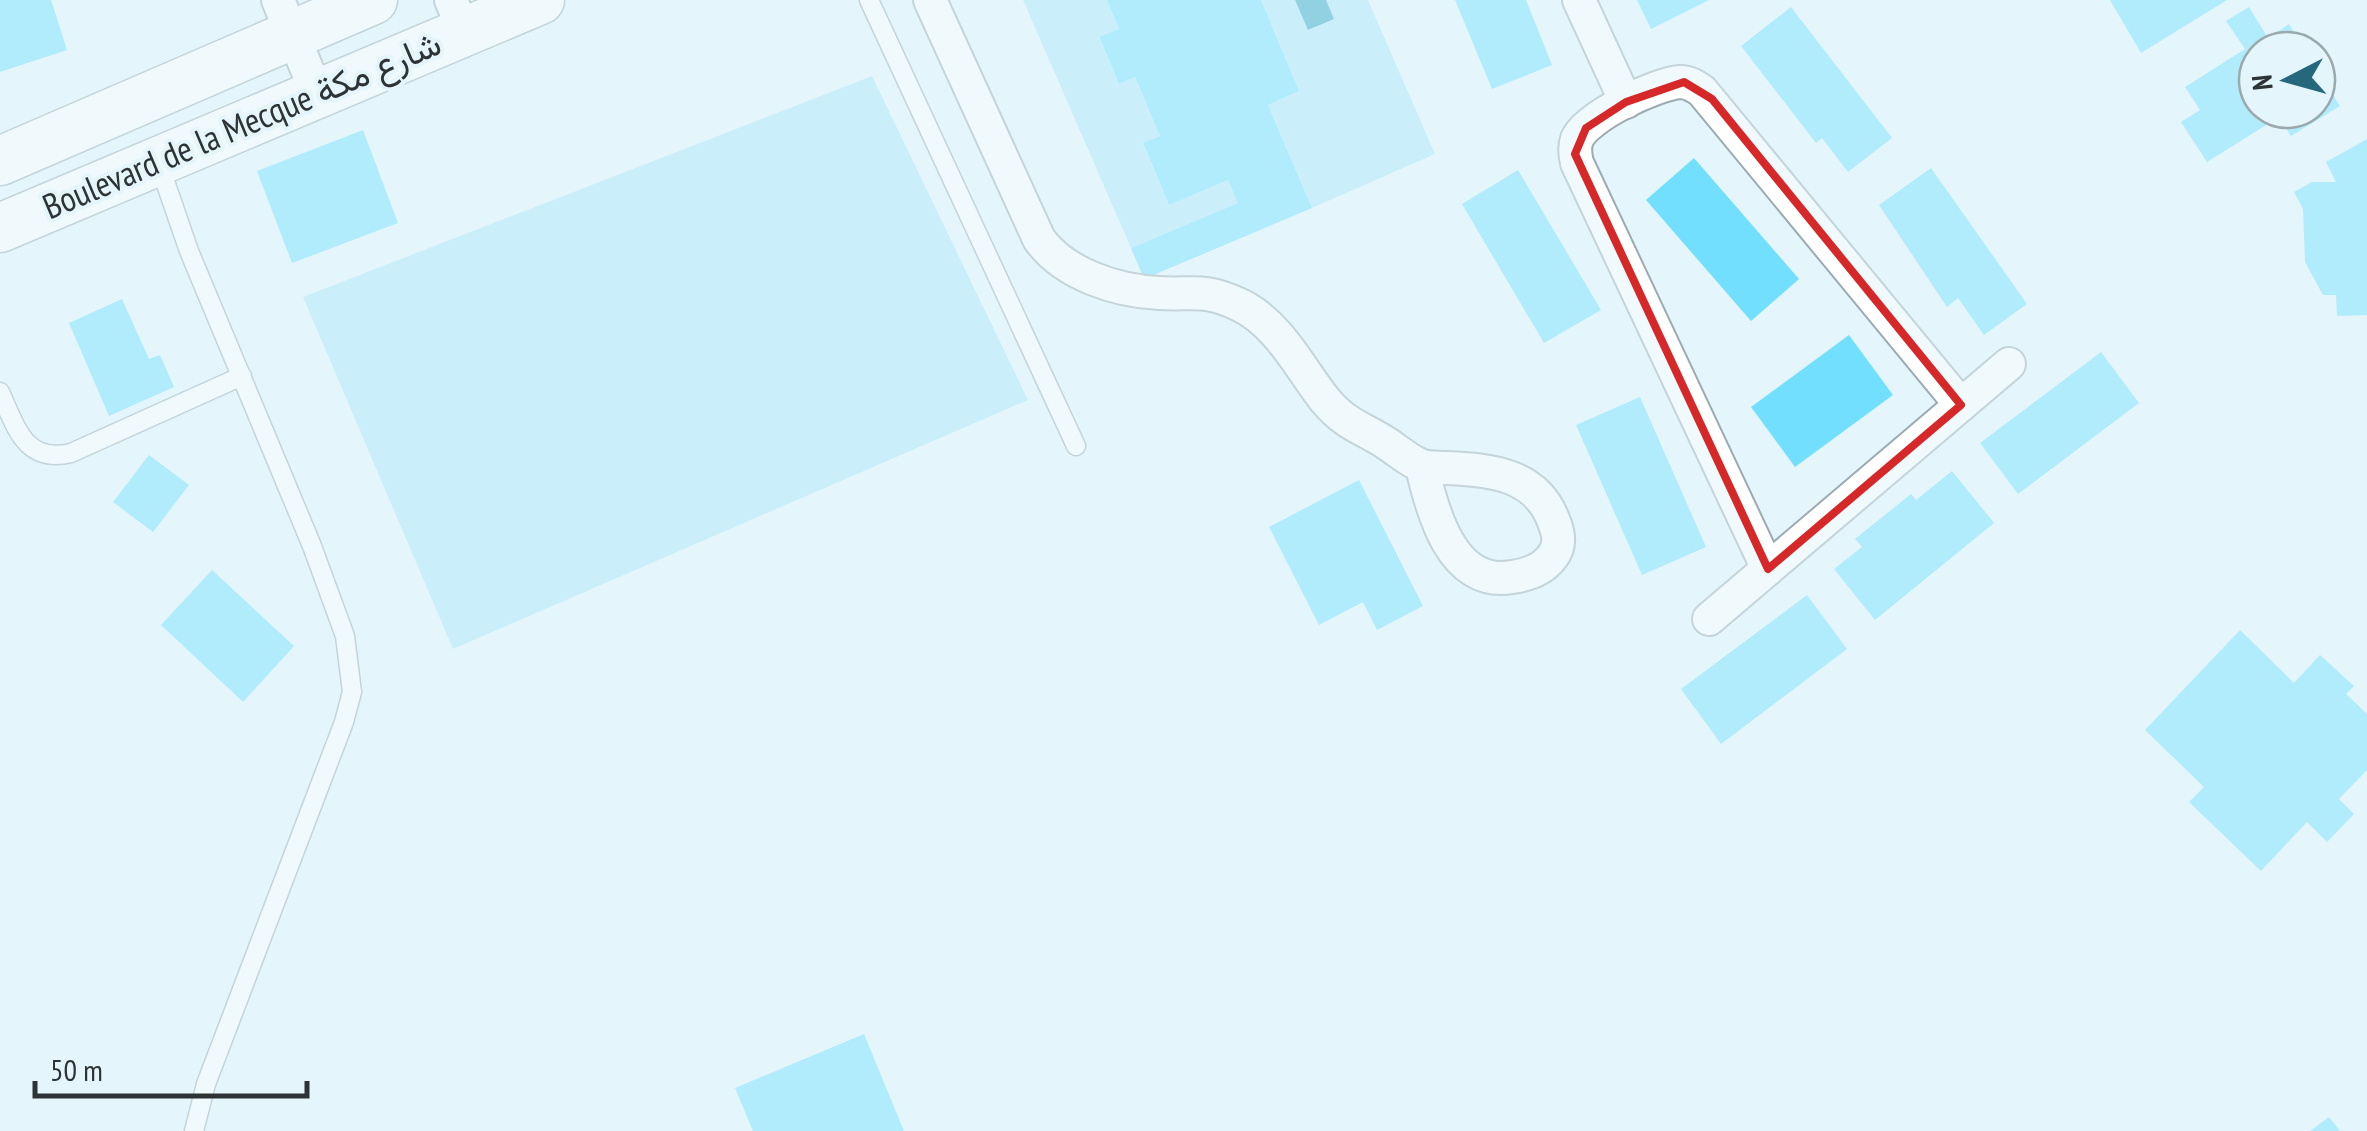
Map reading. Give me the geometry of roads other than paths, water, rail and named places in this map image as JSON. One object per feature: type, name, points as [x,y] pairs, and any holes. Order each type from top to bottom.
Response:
[{"type":"main road","name":"Boulevard de la Mecque شارع مكة","points":[[0,161],[285,17],[373,0]]},
{"type":"main road","name":"Boulevard de la Mecque شارع مكة","points":[[0,228],[317,94],[458,16],[540,0]]},
{"type":"street","points":[[930,0],[1038,239],[1051,256],[1080,272],[1138,292],[1194,290],[1219,295],[1246,307],[1289,347],[1326,400],[1350,426],[1382,440],[1422,467]]},
{"type":"street","points":[[1579,0],[1626,102]]},
{"type":"street","points":[[285,17],[317,94]]},
{"type":"street","points":[[1768,570],[1577,163],[1575,145],[1595,120],[1626,102],[1676,82],[1702,90],[1961,406]]},
{"type":"street","points":[[1709,620],[2009,364]]},
{"type":"lane","points":[[869,0],[1076,446]]},
{"type":"lane","points":[[157,159],[189,251],[312,546],[345,636],[352,692],[206,1084],[194,1131]]},
{"type":"lane","points":[[0,392],[24,441],[46,455],[58,456],[242,376]]}]
